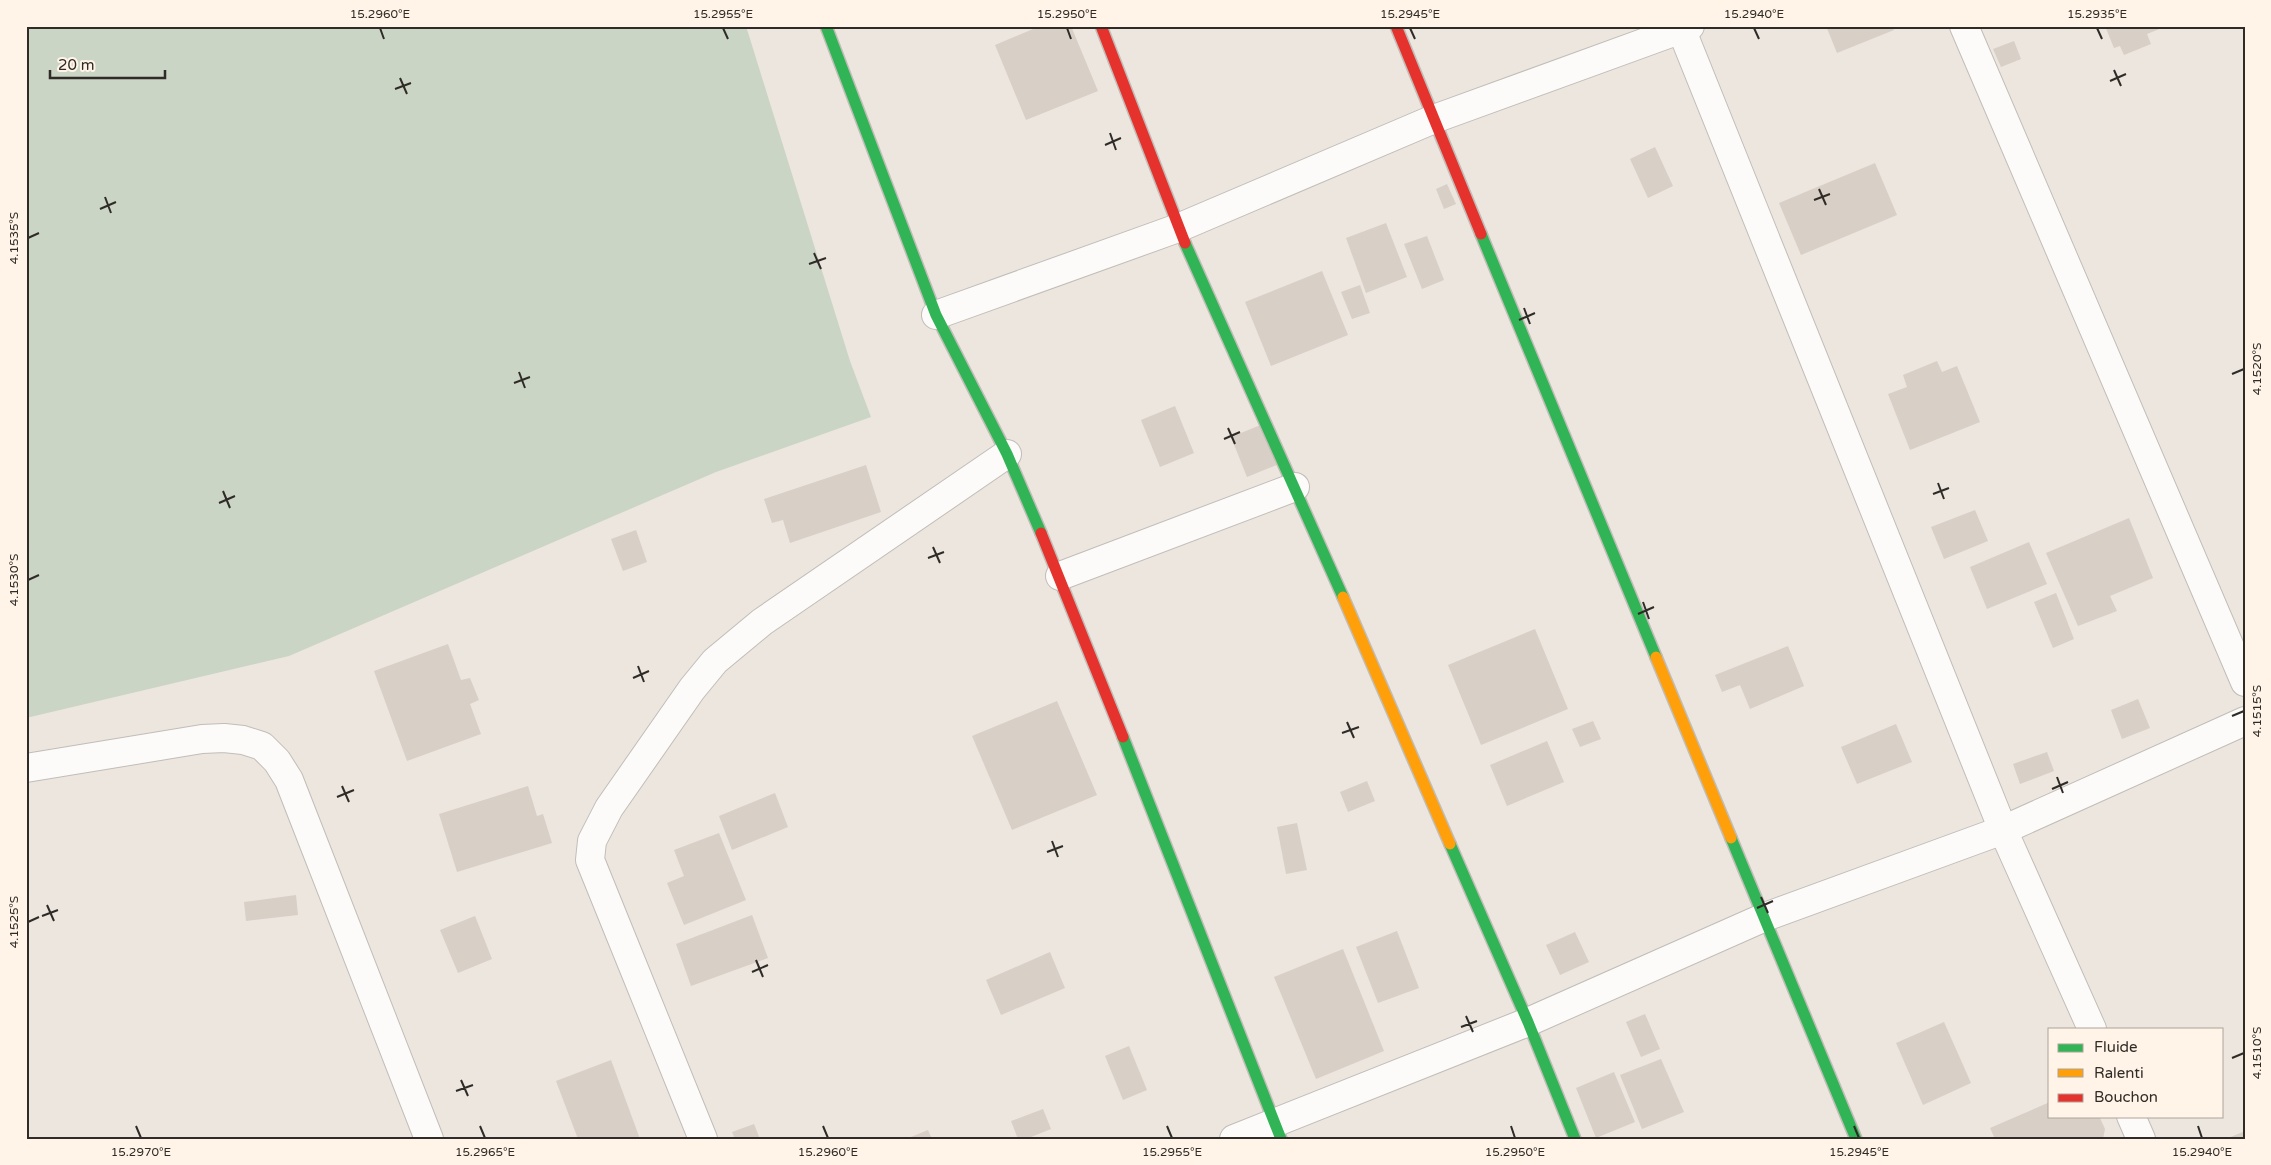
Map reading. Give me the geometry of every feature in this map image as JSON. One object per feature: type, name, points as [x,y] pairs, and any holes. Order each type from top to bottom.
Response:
[{"type":"street","points":[[826,26],[936,315],[1007,454],[1060,576],[1278,1131]]},
{"type":"street","points":[[1101,26],[1178,228],[1296,486],[1528,1022],[1575,1139]]},
{"type":"street","points":[[1396,26],[1555,415],[1856,1139]]},
{"type":"street","points":[[1964,26],[2245,682]]},
{"type":"street","points":[[936,315],[1178,228],[1434,119],[1684,27],[2003,830],[2092,1028]]},
{"type":"street","points":[[703,1139],[590,860],[592,840],[609,808],[692,689],[715,661],[762,622],[1007,454]]},
{"type":"street","points":[[1060,576],[1296,486]]},
{"type":"street","points":[[1234,1139],[1278,1131],[1765,918],[2003,830],[2245,721]]},
{"type":"street","points":[[26,768],[202,739],[243,740],[262,746],[277,761],[289,780],[428,1139]]},
{"type":"street","points":[[2132,1118],[2141,1139]]},
{"type":"green space","points":[[26,26],[746,26],[850,361],[871,417],[716,472],[289,656],[26,718]]},
{"type":"building","points":[[1040,26],[1071,26],[1098,91],[1026,120],[995,45]]},
{"type":"building","points":[[1826,26],[1892,26],[1894,30],[1837,53]]},
{"type":"building","points":[[2105,26],[2167,26],[2147,34],[2151,44],[2124,55],[2120,46],[2114,48]]},
{"type":"building","points":[[2014,41],[2021,59],[2001,67],[1993,49]]},
{"type":"building","points":[[1655,147],[1673,186],[1648,198],[1630,159]]},
{"type":"building","points":[[1875,163],[1897,215],[1801,255],[1779,203]]},
{"type":"building","points":[[1447,184],[1456,204],[1444,209],[1436,189]]},
{"type":"building","points":[[1386,223],[1407,277],[1366,293],[1346,238]]},
{"type":"building","points":[[1427,236],[1444,280],[1422,289],[1404,244]]},
{"type":"building","points":[[1322,271],[1348,335],[1271,366],[1245,302]]},
{"type":"building","points":[[1360,285],[1370,313],[1352,319],[1341,292]]},
{"type":"building","points":[[1937,361],[1942,372],[1957,366],[1980,422],[1910,450],[1888,394],[1907,387],[1903,375]]},
{"type":"building","points":[[1175,406],[1194,453],[1160,467],[1141,420]]},
{"type":"building","points":[[1263,424],[1279,464],[1247,477],[1231,437]]},
{"type":"building","points":[[866,465],[881,512],[790,543],[783,520],[772,523],[764,499]]},
{"type":"building","points":[[1975,510],[1988,541],[1944,559],[1931,527]]},
{"type":"building","points":[[2129,518],[2153,578],[2110,596],[2117,611],[2078,626],[2046,553]]},
{"type":"building","points":[[636,530],[647,562],[623,571],[611,539]]},
{"type":"building","points":[[2029,542],[2047,584],[1987,609],[1970,567]]},
{"type":"building","points":[[2056,593],[2074,639],[2053,648],[2034,602]]},
{"type":"building","points":[[1535,629],[1568,709],[1481,745],[1448,665]]},
{"type":"building","points":[[448,644],[461,680],[470,678],[479,700],[470,704],[481,734],[407,761],[374,671]]},
{"type":"building","points":[[1788,646],[1804,686],[1750,709],[1740,685],[1722,692],[1715,675]]},
{"type":"building","points":[[2138,699],[2150,728],[2122,739],[2111,710]]},
{"type":"building","points":[[1057,701],[1097,795],[1012,830],[972,736]]},
{"type":"building","points":[[1593,721],[1601,739],[1580,747],[1572,729]]},
{"type":"building","points":[[1896,724],[1912,762],[1857,784],[1841,747]]},
{"type":"building","points":[[1547,741],[1564,782],[1507,806],[1490,765]]},
{"type":"building","points":[[2047,752],[2054,771],[2020,784],[2013,764]]},
{"type":"building","points":[[1367,781],[1375,801],[1348,812],[1340,792]]},
{"type":"building","points":[[528,786],[537,816],[543,814],[552,843],[457,872],[439,814]]},
{"type":"building","points":[[775,793],[788,827],[732,850],[719,816]]},
{"type":"building","points":[[1297,823],[1307,870],[1286,874],[1277,827]]},
{"type":"building","points":[[719,833],[746,900],[684,925],[667,883],[684,876],[674,850]]},
{"type":"building","points":[[296,895],[298,915],[246,921],[244,902]]},
{"type":"building","points":[[752,915],[768,958],[691,986],[676,944]]},
{"type":"building","points":[[475,916],[492,959],[458,973],[440,930]]},
{"type":"building","points":[[1397,931],[1419,988],[1378,1003],[1356,947]]},
{"type":"building","points":[[1575,932],[1589,962],[1560,975],[1546,945]]},
{"type":"building","points":[[1343,949],[1384,1051],[1316,1079],[1274,977]]},
{"type":"building","points":[[1050,952],[1065,988],[1001,1015],[986,980]]},
{"type":"building","points":[[1645,1014],[1660,1049],[1641,1057],[1626,1022]]},
{"type":"building","points":[[1944,1022],[1971,1083],[1923,1105],[1896,1043]]},
{"type":"building","points":[[1129,1046],[1147,1090],[1123,1100],[1105,1056]]},
{"type":"building","points":[[1661,1059],[1684,1112],[1642,1129],[1620,1075]]},
{"type":"building","points":[[611,1060],[640,1139],[578,1139],[556,1081]]},
{"type":"building","points":[[1614,1072],[1635,1122],[1596,1138],[1576,1088]]},
{"type":"building","points":[[2048,1103],[2048,1118],[2100,1118],[2105,1129],[2103,1139],[1995,1139],[1990,1128]]},
{"type":"building","points":[[1043,1109],[1051,1129],[1026,1139],[1018,1139],[1011,1121]]},
{"type":"building","points":[[754,1124],[760,1139],[735,1139],[732,1132]]},
{"type":"building","points":[[928,1130],[932,1139],[906,1139]]},
{"type":"building","points":[[2245,1131],[2245,1139],[2226,1139]]},
{"type":"traffic: fast","points":[[826,26],[936,315],[1007,454],[1041,533]]},
{"type":"traffic: fast","points":[[1481,234],[1656,657]]},
{"type":"traffic: fast","points":[[1185,243],[1343,597]]},
{"type":"traffic: fast","points":[[1123,737],[1281,1139]]},
{"type":"traffic: fast","points":[[1731,838],[1856,1139]]},
{"type":"traffic: fast","points":[[1450,844],[1528,1022],[1575,1139]]},
{"type":"traffic: slow","points":[[1343,597],[1450,844]]},
{"type":"traffic: slow","points":[[1656,657],[1731,838]]},
{"type":"traffic: jam","points":[[1101,26],[1185,243]]},
{"type":"traffic: jam","points":[[1396,26],[1481,234]]},
{"type":"traffic: jam","points":[[1041,533],[1123,737]]}]
